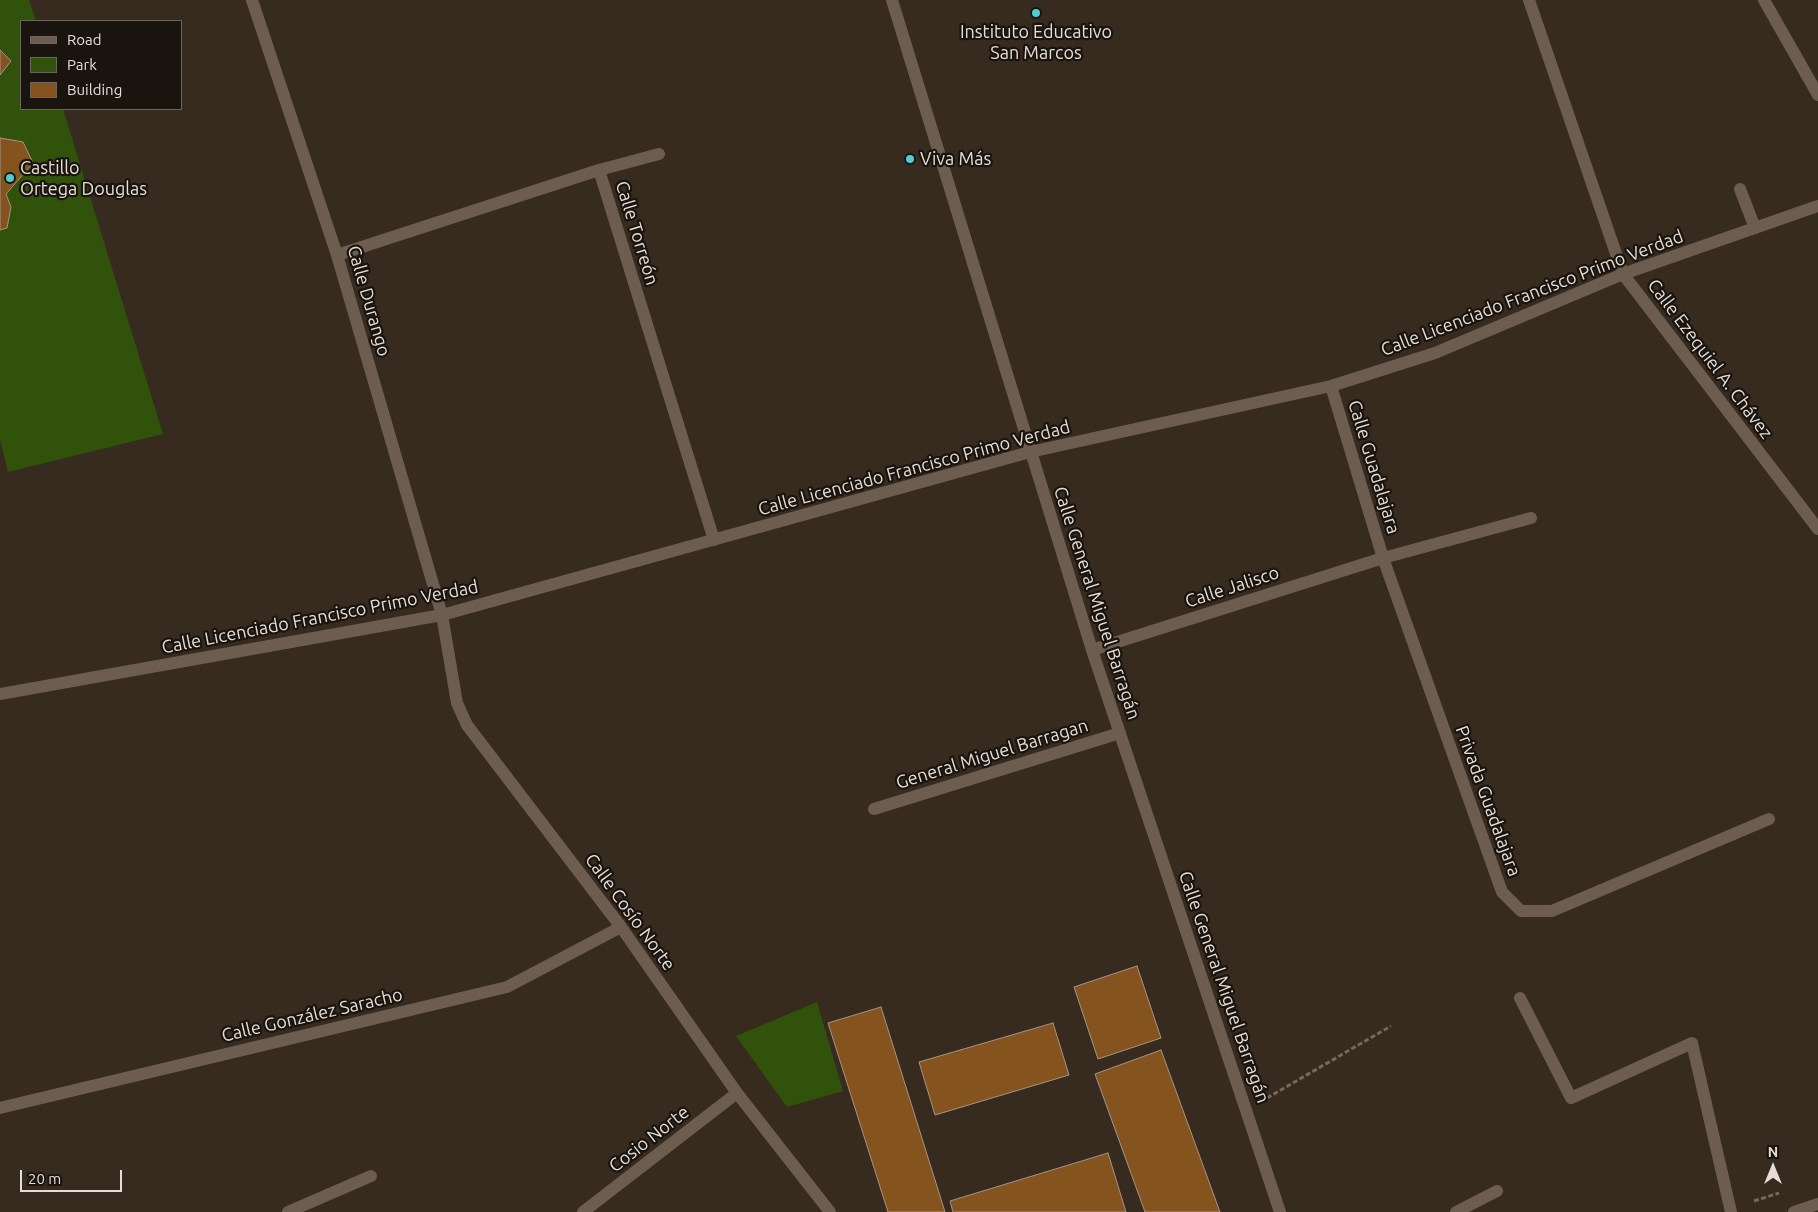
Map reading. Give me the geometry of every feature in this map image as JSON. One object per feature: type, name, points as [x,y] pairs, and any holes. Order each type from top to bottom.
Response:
[{"type":"street","name":"Calle Durango","points":[[252,0],[337,255],[442,615]]},
{"type":"street","name":"Calle General Miguel Barragán","points":[[892,0],[1092,650],[1280,1212]]},
{"type":"street","name":"Calle Ezequiel A. Chávez","points":[[1529,0],[1623,274],[1818,529]]},
{"type":"street","points":[[1764,0],[1818,95]]},
{"type":"street","points":[[599,170],[659,154]]},
{"type":"street","name":"Calle Torreón","points":[[337,255],[599,170],[714,540]]},
{"type":"street","points":[[1740,189],[1755,228]]},
{"type":"street","name":"Calle Licenciado Francisco Primo Verdad","points":[[0,694],[442,615],[1030,452],[1332,386],[1435,353],[1623,274],[1818,206]]},
{"type":"street","name":"Calle Guadalajara","points":[[1332,386],[1383,558]]},
{"type":"street","name":"Calle Jalisco","points":[[1092,650],[1383,558],[1531,518]]},
{"type":"street","name":"Privada Guadalajara","points":[[1383,558],[1502,892],[1521,911],[1552,911],[1769,819]]},
{"type":"street","name":"Calle Cosío Norte","points":[[442,615],[457,703],[467,725],[621,927],[737,1093],[830,1212]]},
{"type":"street","name":"General Miguel Barragan","points":[[874,809],[1120,733]]},
{"type":"street","name":"Calle González Saracho","points":[[0,1108],[507,987],[621,927]]},
{"type":"street","points":[[1520,998],[1571,1098],[1692,1043],[1730,1210]]},
{"type":"street","name":"Cosio Norte","points":[[583,1212],[737,1093]]},
{"type":"street","points":[[288,1212],[371,1176]]},
{"type":"street","points":[[1456,1212],[1497,1191]]},
{"type":"street","points":[[1794,1212],[1818,1204]]},
{"type":"path","points":[[1247,1110],[1391,1026]]},
{"type":"path","points":[[1730,1210],[1783,1191]]},
{"type":"green space","points":[[0,0],[29,0],[36,20],[20,20],[20,110],[63,110],[163,434],[8,472],[0,440]]},
{"type":"green space","points":[[817,1002],[843,1091],[787,1107],[736,1036]]},
{"type":"building","points":[[0,50],[11,61],[0,75]]},
{"type":"building","name":"Castillo Ortega Douglas","points":[[0,138],[23,142],[33,163],[6,194],[11,207],[7,228],[0,230]]},
{"type":"building","points":[[1137,966],[1161,1038],[1098,1059],[1074,987]]},
{"type":"building","points":[[881,1007],[945,1212],[888,1212],[828,1023]]},
{"type":"building","points":[[1053,1023],[1069,1075],[935,1115],[919,1062]]},
{"type":"building","points":[[1161,1050],[1220,1212],[1145,1212],[1095,1074]]},
{"type":"building","points":[[1108,1153],[1126,1212],[953,1212],[950,1201]]},
{"type":"place","name":"Instituto Educativo San Marcos","points":[[1036,13]]},
{"type":"place","name":"Viva Más","points":[[910,159]]},
{"type":"place","name":"Castillo Ortega Douglas","points":[[10,178]]}]
